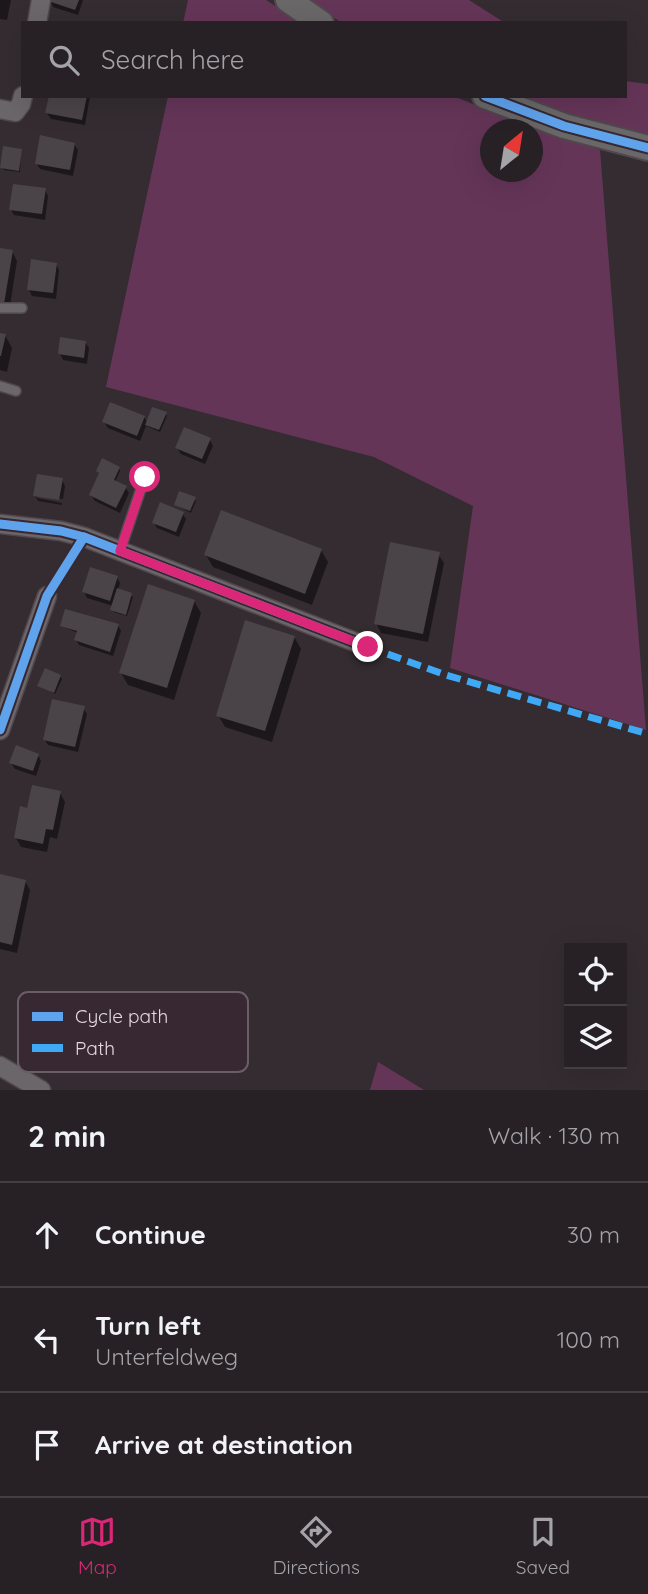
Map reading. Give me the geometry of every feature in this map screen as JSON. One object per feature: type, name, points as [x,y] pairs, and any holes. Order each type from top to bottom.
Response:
[{"type":"main road","points":[[288,0],[318,21]]},
{"type":"main road","points":[[490,98],[564,126],[648,148]]},
{"type":"street","points":[[37,21],[41,0]]},
{"type":"street","points":[[0,109],[15,112],[22,98]]},
{"type":"street","points":[[0,524],[61,531],[84,537],[368,647]]},
{"type":"street","points":[[0,730],[47,596]]},
{"type":"street","points":[[0,1066],[41,1090]]},
{"type":"lane","points":[[0,308],[22,308]]},
{"type":"lane","points":[[0,386],[16,391]]},
{"type":"lane","points":[[120,551],[145,477]]},
{"type":"shaded area","points":[[188,0],[266,0],[299,21],[183,21]]},
{"type":"shaded area","points":[[307,0],[469,0],[502,21],[339,21]]},
{"type":"shaded area","points":[[627,81],[648,84],[648,137],[616,132],[514,98],[627,98]]},
{"type":"shaded area","points":[[168,98],[458,98],[510,119],[480,119],[480,182],[543,182],[543,131],[600,150],[646,730],[450,668],[473,506],[374,457],[106,387]]},
{"type":"shaded area","points":[[378,1062],[424,1090],[370,1090]]},
{"type":"building","points":[[45,0],[79,0],[75,10]]},
{"type":"building","points":[[49,98],[87,98],[82,120],[45,113]]},
{"type":"building","points":[[40,135],[75,143],[70,170],[35,164]]},
{"type":"building","points":[[3,146],[22,149],[19,171],[0,168]]},
{"type":"building","points":[[13,184],[46,188],[42,214],[9,210]]},
{"type":"building","points":[[0,248],[13,250],[4,304],[0,303]]},
{"type":"building","points":[[31,259],[57,263],[53,293],[27,290]]},
{"type":"building","points":[[0,333],[6,334],[1,356],[0,356]]},
{"type":"building","points":[[60,337],[86,341],[84,358],[58,354]]},
{"type":"building","points":[[110,402],[145,416],[137,436],[102,422]]},
{"type":"building","points":[[152,407],[167,412],[159,430],[145,425]]},
{"type":"building","points":[[184,427],[211,438],[202,459],[175,448]]},
{"type":"building","points":[[102,458],[120,467],[114,480],[127,486],[116,508],[89,495],[99,473],[96,471]]},
{"type":"building","points":[[37,474],[63,478],[59,500],[33,496]]},
{"type":"building","points":[[179,491],[196,497],[190,511],[174,505]]},
{"type":"building","points":[[160,502],[184,512],[176,532],[152,523]]},
{"type":"building","points":[[221,510],[322,549],[305,594],[204,555]]},
{"type":"building","points":[[390,542],[440,552],[423,634],[374,624]]},
{"type":"building","points":[[90,567],[118,576],[110,601],[82,592]]},
{"type":"building","points":[[148,584],[195,600],[167,688],[119,673]]},
{"type":"building","points":[[117,588],[132,593],[126,615],[110,610]]},
{"type":"building","points":[[65,609],[119,624],[110,652],[74,640],[77,631],[60,626]]},
{"type":"building","points":[[245,620],[295,636],[265,731],[216,716]]},
{"type":"building","points":[[45,668],[61,675],[54,693],[37,686]]},
{"type":"building","points":[[52,699],[85,706],[75,747],[43,740]]},
{"type":"building","points":[[16,745],[39,754],[33,771],[9,763]]},
{"type":"building","points":[[32,785],[61,791],[53,830],[46,829],[43,844],[14,838],[20,806],[27,808]]},
{"type":"building","points":[[0,874],[26,880],[12,945],[0,942]]},
{"type":"marked path","points":[[368,647],[446,675],[648,734]]},
{"type":"cycle path","points":[[490,98],[564,126],[648,148]]},
{"type":"cycle path","points":[[0,524],[61,531],[84,537],[368,647]]},
{"type":"cycle path","points":[[0,730],[47,596],[84,537]]},
{"type":"route","points":[[145,477],[120,551],[368,647]]}]
